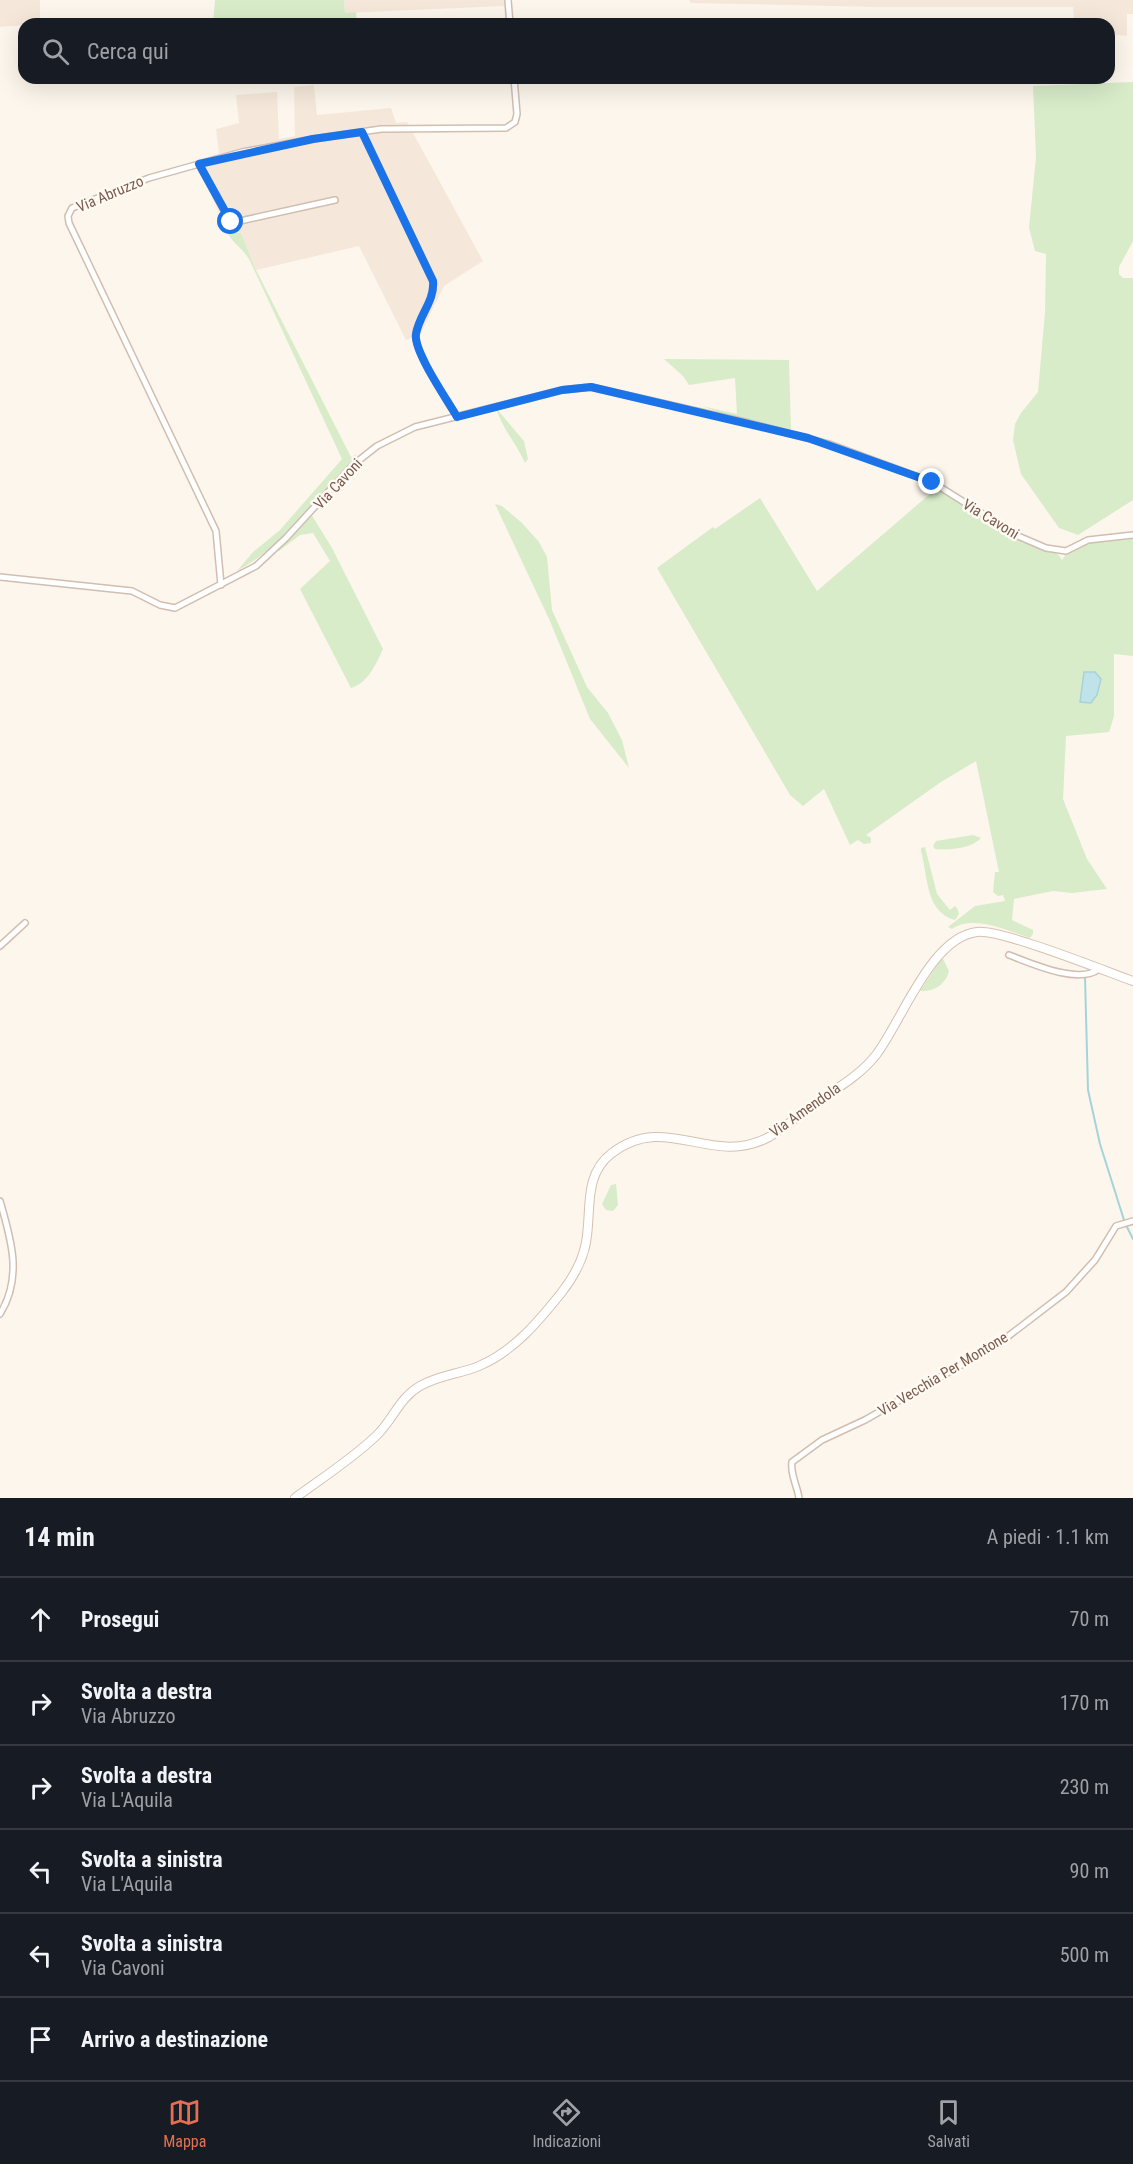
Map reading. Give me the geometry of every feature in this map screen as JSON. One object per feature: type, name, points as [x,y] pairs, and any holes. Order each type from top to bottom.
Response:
[{"type":"main road","name":"Via Amendola","points":[[295,1498],[378,1434],[404,1398],[421,1385],[476,1367],[505,1353],[536,1324],[579,1266],[586,1245],[588,1199],[594,1178],[610,1154],[634,1141],[661,1136],[686,1138],[713,1148],[733,1149],[770,1136],[861,1070],[876,1055],[934,963],[959,938],[988,932],[1133,981]]},
{"type":"street","points":[[508,0],[510,18]]},
{"type":"street","name":"Via Abruzzo","points":[[221,585],[214,526],[68,216],[72,208],[149,178],[199,164],[303,141],[381,129],[506,128],[515,122],[518,114],[515,84]]},
{"type":"street","points":[[362,132],[433,281],[434,290],[415,336],[420,352],[457,417]]},
{"type":"street","points":[[199,164],[231,222],[335,200]]},
{"type":"street","name":"Via Cavoni","points":[[0,577],[132,591],[160,605],[175,608],[255,566],[286,538],[353,465],[377,446],[415,428],[562,390],[591,387],[829,444],[932,482],[1018,536],[1046,548],[1066,551],[1088,540],[1133,535]]},
{"type":"street","points":[[0,946],[25,923]]},
{"type":"street","points":[[1009,955],[1056,971],[1084,975],[1094,973],[1099,969]]},
{"type":"street","points":[[0,1201],[12,1248],[14,1271],[9,1297],[0,1314]]},
{"type":"street","name":"Via Vecchia Per Montone","points":[[799,1498],[791,1471],[792,1462],[822,1440],[865,1420],[998,1344],[1066,1292],[1095,1260],[1116,1226],[1133,1221]]},
{"type":"shaded area","points":[[0,0],[40,0],[40,18],[18,18],[18,26],[0,27]]},
{"type":"shaded area","points":[[344,0],[509,0],[509,18],[505,18],[504,6],[345,13]]},
{"type":"shaded area","points":[[689,0],[1133,0],[1133,14],[1127,14],[1127,36],[1115,35],[1115,18],[1074,18],[1073,7],[879,7],[691,3]]},
{"type":"shaded area","points":[[314,85],[317,115],[391,108],[396,123],[407,122],[483,261],[444,286],[420,335],[406,340],[359,246],[256,270],[241,233],[227,231],[196,160],[219,154],[216,129],[239,123],[236,95],[277,92],[279,139],[295,136],[294,87]]},
{"type":"green space","points":[[215,0],[344,0],[345,13],[356,12],[356,18],[214,18]]},
{"type":"green space","points":[[1133,82],[1133,241],[1119,267],[1119,274],[1123,278],[1133,278],[1133,500],[1078,535],[1059,528],[1021,474],[1013,440],[1015,424],[1038,392],[1045,312],[1046,254],[1035,251],[1029,228],[1036,157],[1033,86]]},
{"type":"green space","points":[[227,232],[241,233],[256,270],[351,457],[357,454],[287,533],[255,560],[237,571],[253,552],[280,530],[342,459],[250,261]]},
{"type":"green space","points":[[664,359],[789,360],[791,432],[734,418],[702,406],[737,414],[735,378],[689,385],[683,376]]},
{"type":"green space","points":[[496,408],[524,441],[528,459],[525,463],[502,422]]},
{"type":"green space","points":[[938,487],[1016,537],[1056,551],[1062,560],[1066,554],[1091,541],[1133,539],[1133,656],[1114,654],[1114,716],[1109,732],[1066,736],[1063,799],[1087,859],[1107,889],[1072,893],[1053,891],[1014,899],[1012,920],[1033,930],[1030,938],[980,923],[960,925],[952,929],[948,927],[975,906],[1005,901],[1003,895],[998,896],[993,892],[995,872],[999,872],[976,761],[941,782],[866,835],[871,838],[871,843],[864,844],[858,840],[850,845],[824,789],[803,806],[790,795],[657,568],[713,527],[715,529],[760,498],[817,591]]},
{"type":"green space","points":[[495,504],[502,506],[522,523],[539,542],[547,557],[552,610],[587,687],[608,713],[622,740],[629,768],[590,719],[550,621]]},
{"type":"green space","points":[[311,514],[332,548],[383,649],[367,677],[351,688],[300,589],[330,561],[313,533],[300,535],[279,551],[278,547]]},
{"type":"green space","points":[[973,835],[981,838],[966,847],[935,849],[933,846],[936,841]]},
{"type":"green space","points":[[925,847],[937,894],[950,910],[955,906],[957,908],[959,914],[955,920],[945,916],[938,909],[929,892],[921,851],[921,848]]},
{"type":"green space","points":[[942,957],[949,971],[945,980],[935,989],[920,991]]},
{"type":"green space","points":[[616,1184],[618,1205],[613,1211],[606,1210],[602,1204],[611,1185]]},
{"type":"water","points":[[1084,672],[1095,672],[1101,679],[1097,695],[1091,703],[1080,702]]},
{"type":"waterway","points":[[1085,977],[1088,1090],[1100,1144],[1124,1220]]},
{"type":"waterway","points":[[1126,1225],[1133,1239]]},
{"type":"route","points":[[231,222],[227,219],[199,164],[242,152],[362,132],[433,281],[434,290],[415,336],[420,352],[457,417],[562,390],[591,387],[633,395],[808,438],[932,482]]}]
